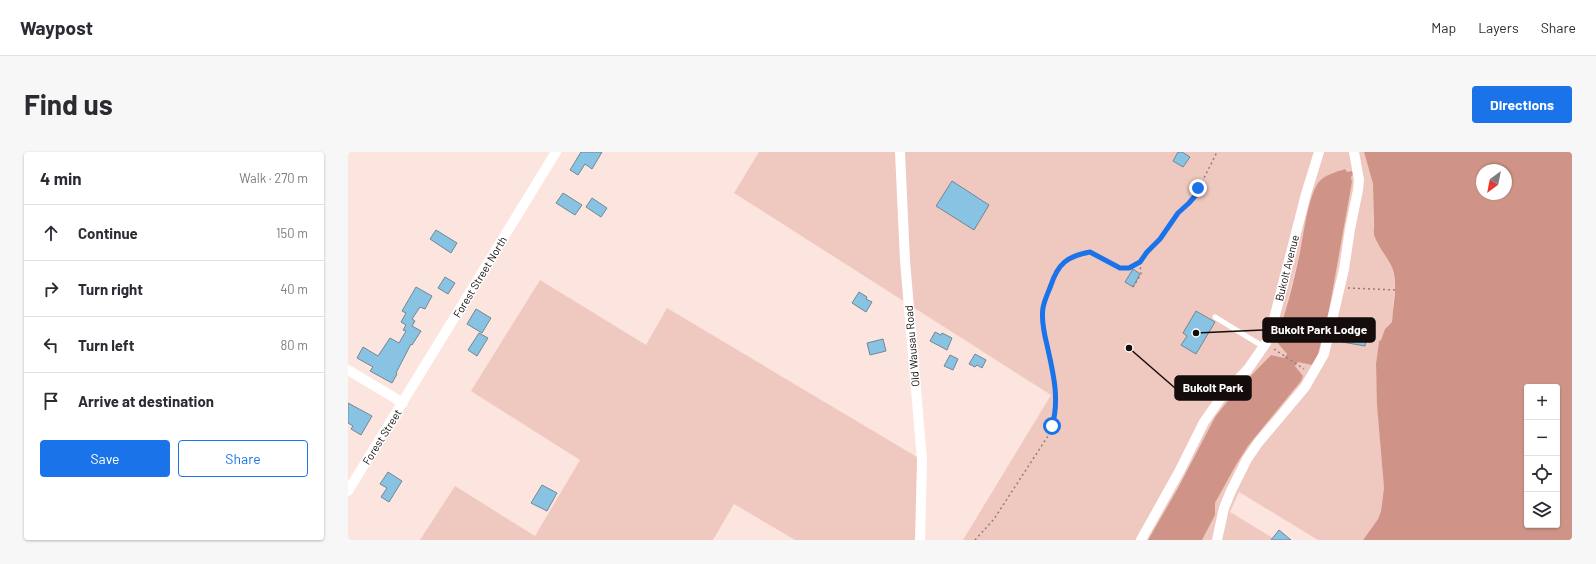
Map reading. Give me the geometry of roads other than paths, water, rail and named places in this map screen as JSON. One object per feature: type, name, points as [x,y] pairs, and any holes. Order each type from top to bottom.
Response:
[{"type":"street","name":"Forest Street North","points":[[403,403],[556,152]]},
{"type":"street","name":"Old Wausau Road","points":[[900,152],[905,261],[922,460],[920,540]]},
{"type":"street","name":"Bukolt Avenue","points":[[1140,540],[1158,511],[1197,434],[1211,412],[1265,345],[1274,320],[1306,194],[1319,152]]},
{"type":"street","points":[[1217,540],[1226,503],[1247,459],[1305,387],[1324,354],[1340,287],[1358,190],[1359,180],[1354,152]]},
{"type":"street","points":[[348,370],[403,403]]},
{"type":"street","name":"Forest Street","points":[[348,491],[403,403]]},
{"type":"lane","points":[[1215,317],[1265,345]]},
{"type":"place","name":"Bukolt Park Lodge","points":[[1196,333]]},
{"type":"place","name":"Bukolt Park","points":[[1129,348]]}]
